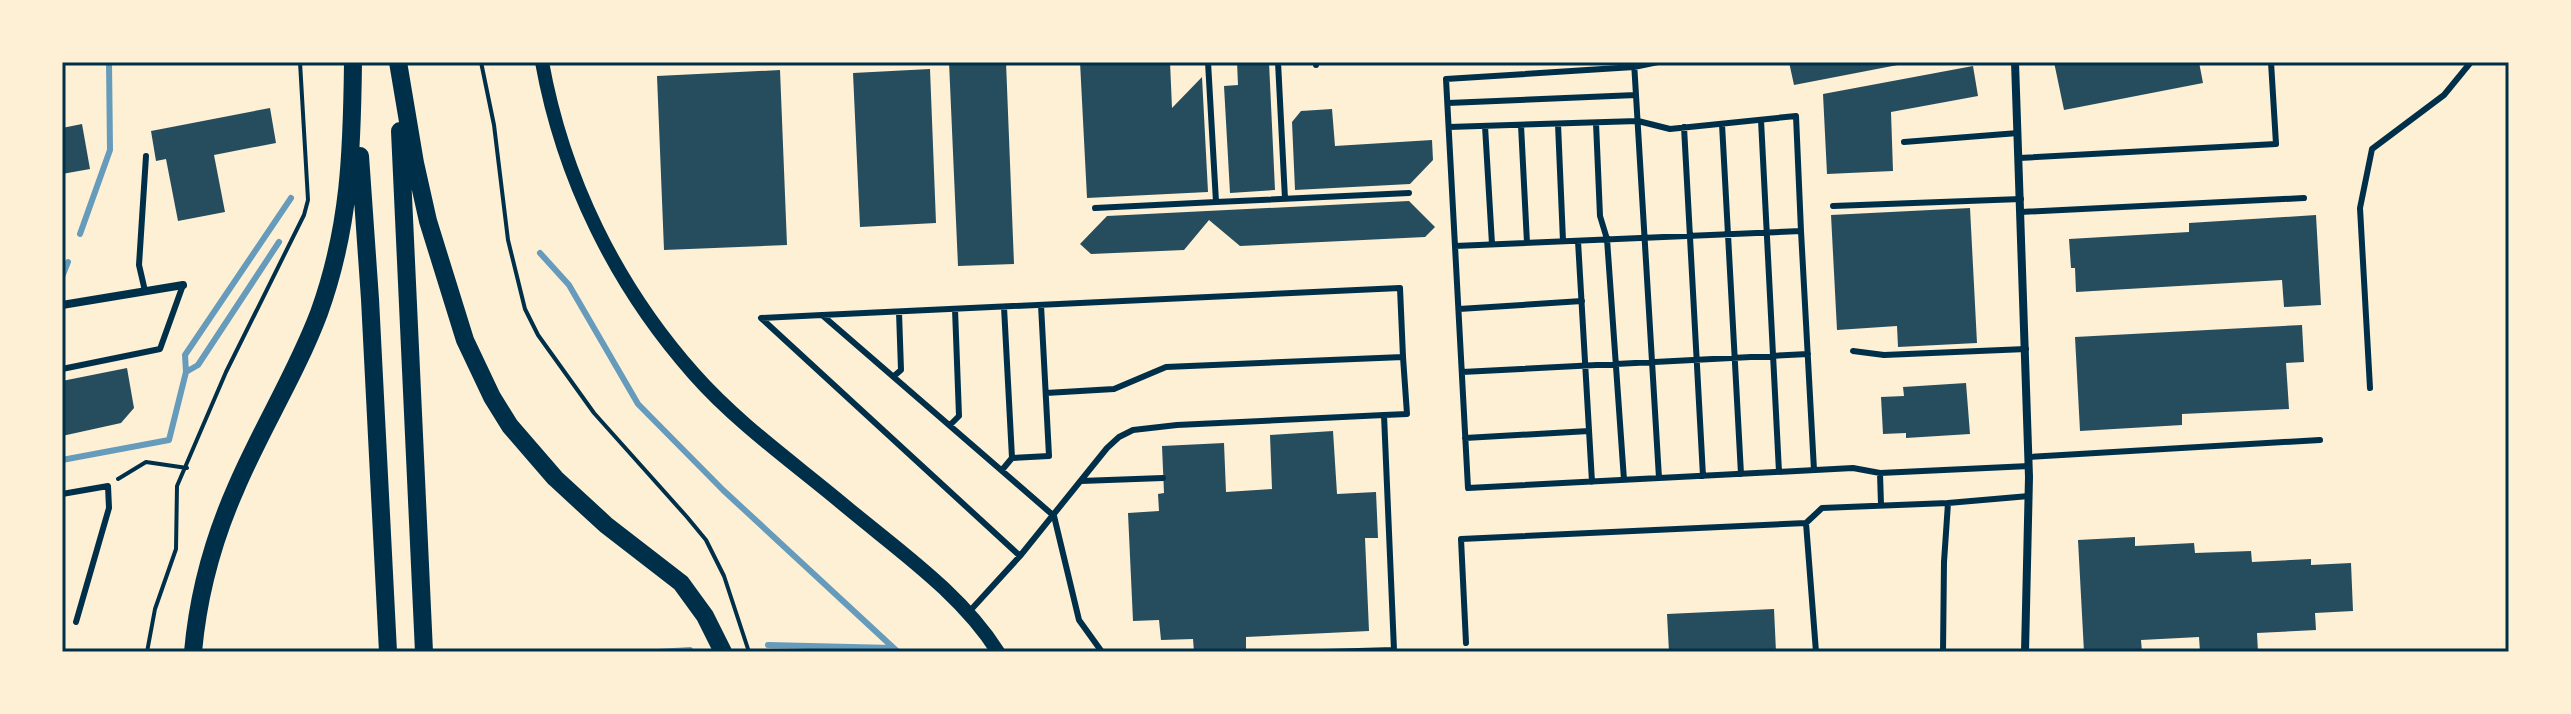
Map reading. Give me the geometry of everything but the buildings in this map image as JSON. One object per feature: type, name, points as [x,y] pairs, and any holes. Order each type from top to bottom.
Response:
[{"type":"highway","points":[[193,652],[215,543],[236,488],[294,372],[318,314],[334,263],[345,219],[352,148],[353,62]]},
{"type":"highway","points":[[353,62],[370,299],[388,652]]},
{"type":"highway","points":[[398,62],[424,652]]},
{"type":"highway","points":[[398,62],[428,221],[465,340],[492,397],[510,426],[555,478],[606,525],[681,583],[705,616],[723,652]]},
{"type":"street","points":[[542,62],[560,140],[587,207],[603,243],[662,335],[695,376],[735,414],[917,565],[968,613],[998,652]]},
{"type":"street","points":[[2015,62],[2029,461],[2025,652]]},
{"type":"street","points":[[62,305],[183,285]]},
{"type":"lane","points":[[1208,62],[1216,202]]},
{"type":"lane","points":[[1278,62],[1285,199]]},
{"type":"lane","points":[[1658,62],[1446,79],[1468,488],[1853,468],[1880,473],[2320,440]]},
{"type":"lane","points":[[2019,158],[2276,144],[2271,62]]},
{"type":"lane","points":[[2370,388],[2360,208],[2372,149],[2444,95],[2471,62]]},
{"type":"lane","points":[[1634,64],[1659,478]]},
{"type":"lane","points":[[1448,103],[1636,95]]},
{"type":"lane","points":[[1449,127],[1638,121],[1670,129],[1796,116],[1814,470]]},
{"type":"lane","points":[[1761,120],[1779,472]]},
{"type":"lane","points":[[1596,123],[1600,216],[1607,239],[1624,480]]},
{"type":"lane","points":[[1558,124],[1563,241]]},
{"type":"lane","points":[[1722,124],[1741,474]]},
{"type":"lane","points":[[1521,125],[1527,243]]},
{"type":"lane","points":[[1485,126],[1492,244]]},
{"type":"lane","points":[[1684,127],[1703,476]]},
{"type":"lane","points":[[1904,142],[2018,133]]},
{"type":"lane","points":[[145,291],[139,265],[146,156]]},
{"type":"lane","points":[[1095,208],[1409,193]]},
{"type":"lane","points":[[2021,212],[2304,198]]},
{"type":"lane","points":[[1833,206],[2021,199]]},
{"type":"lane","points":[[1455,246],[1801,231]]},
{"type":"lane","points":[[1578,241],[1592,482]]},
{"type":"lane","points":[[62,369],[160,349],[183,285]]},
{"type":"lane","points":[[968,613],[1020,556],[1054,516],[1107,448],[1133,430],[1177,425],[1407,414],[1400,288],[761,318],[1020,556]]},
{"type":"lane","points":[[1459,309],[1582,301]]},
{"type":"lane","points":[[1012,458],[1049,456],[1041,305]]},
{"type":"lane","points":[[1002,470],[1012,458],[1004,307]]},
{"type":"lane","points":[[950,425],[959,416],[955,309]]},
{"type":"lane","points":[[894,376],[901,370],[899,312]]},
{"type":"lane","points":[[822,315],[1054,516],[1079,620],[1102,652]]},
{"type":"lane","points":[[1853,351],[1884,355],[2026,349]]},
{"type":"lane","points":[[1462,372],[1808,354]]},
{"type":"lane","points":[[1046,393],[1114,389],[1166,367],[1403,357]]},
{"type":"lane","points":[[1323,652],[1394,651],[1384,415]]},
{"type":"lane","points":[[1465,438],[1589,431]]},
{"type":"lane","points":[[1880,473],[1881,505]]},
{"type":"lane","points":[[1081,481],[1163,478]]},
{"type":"lane","points":[[62,494],[108,486],[109,508],[76,622]]},
{"type":"lane","points":[[1466,643],[1461,539],[1806,523],[1822,508],[2029,496]]},
{"type":"lane","points":[[1943,652],[1948,503]]},
{"type":"lane","points":[[1806,523],[1816,652]]},
{"type":"path","points":[[147,652],[155,609],[176,549],[177,486],[226,372],[304,215],[308,200],[300,62]]},
{"type":"path","points":[[481,62],[494,125],[508,240],[525,309],[538,335],[594,413],[706,540],[724,576],[749,652]]},
{"type":"path","points":[[108,486],[146,462],[187,468]]},
{"type":"waterway","points":[[80,234],[110,150],[109,62]]},
{"type":"waterway","points":[[62,460],[169,440],[186,372],[185,355],[291,198]]},
{"type":"waterway","points":[[186,372],[198,365],[279,242]]},
{"type":"waterway","points":[[540,253],[569,285],[638,404],[723,490],[898,652]]},
{"type":"waterway","points":[[62,277],[68,262]]},
{"type":"waterway","points":[[768,645],[892,648]]},
{"type":"waterway","points":[[658,652],[690,650]]}]
